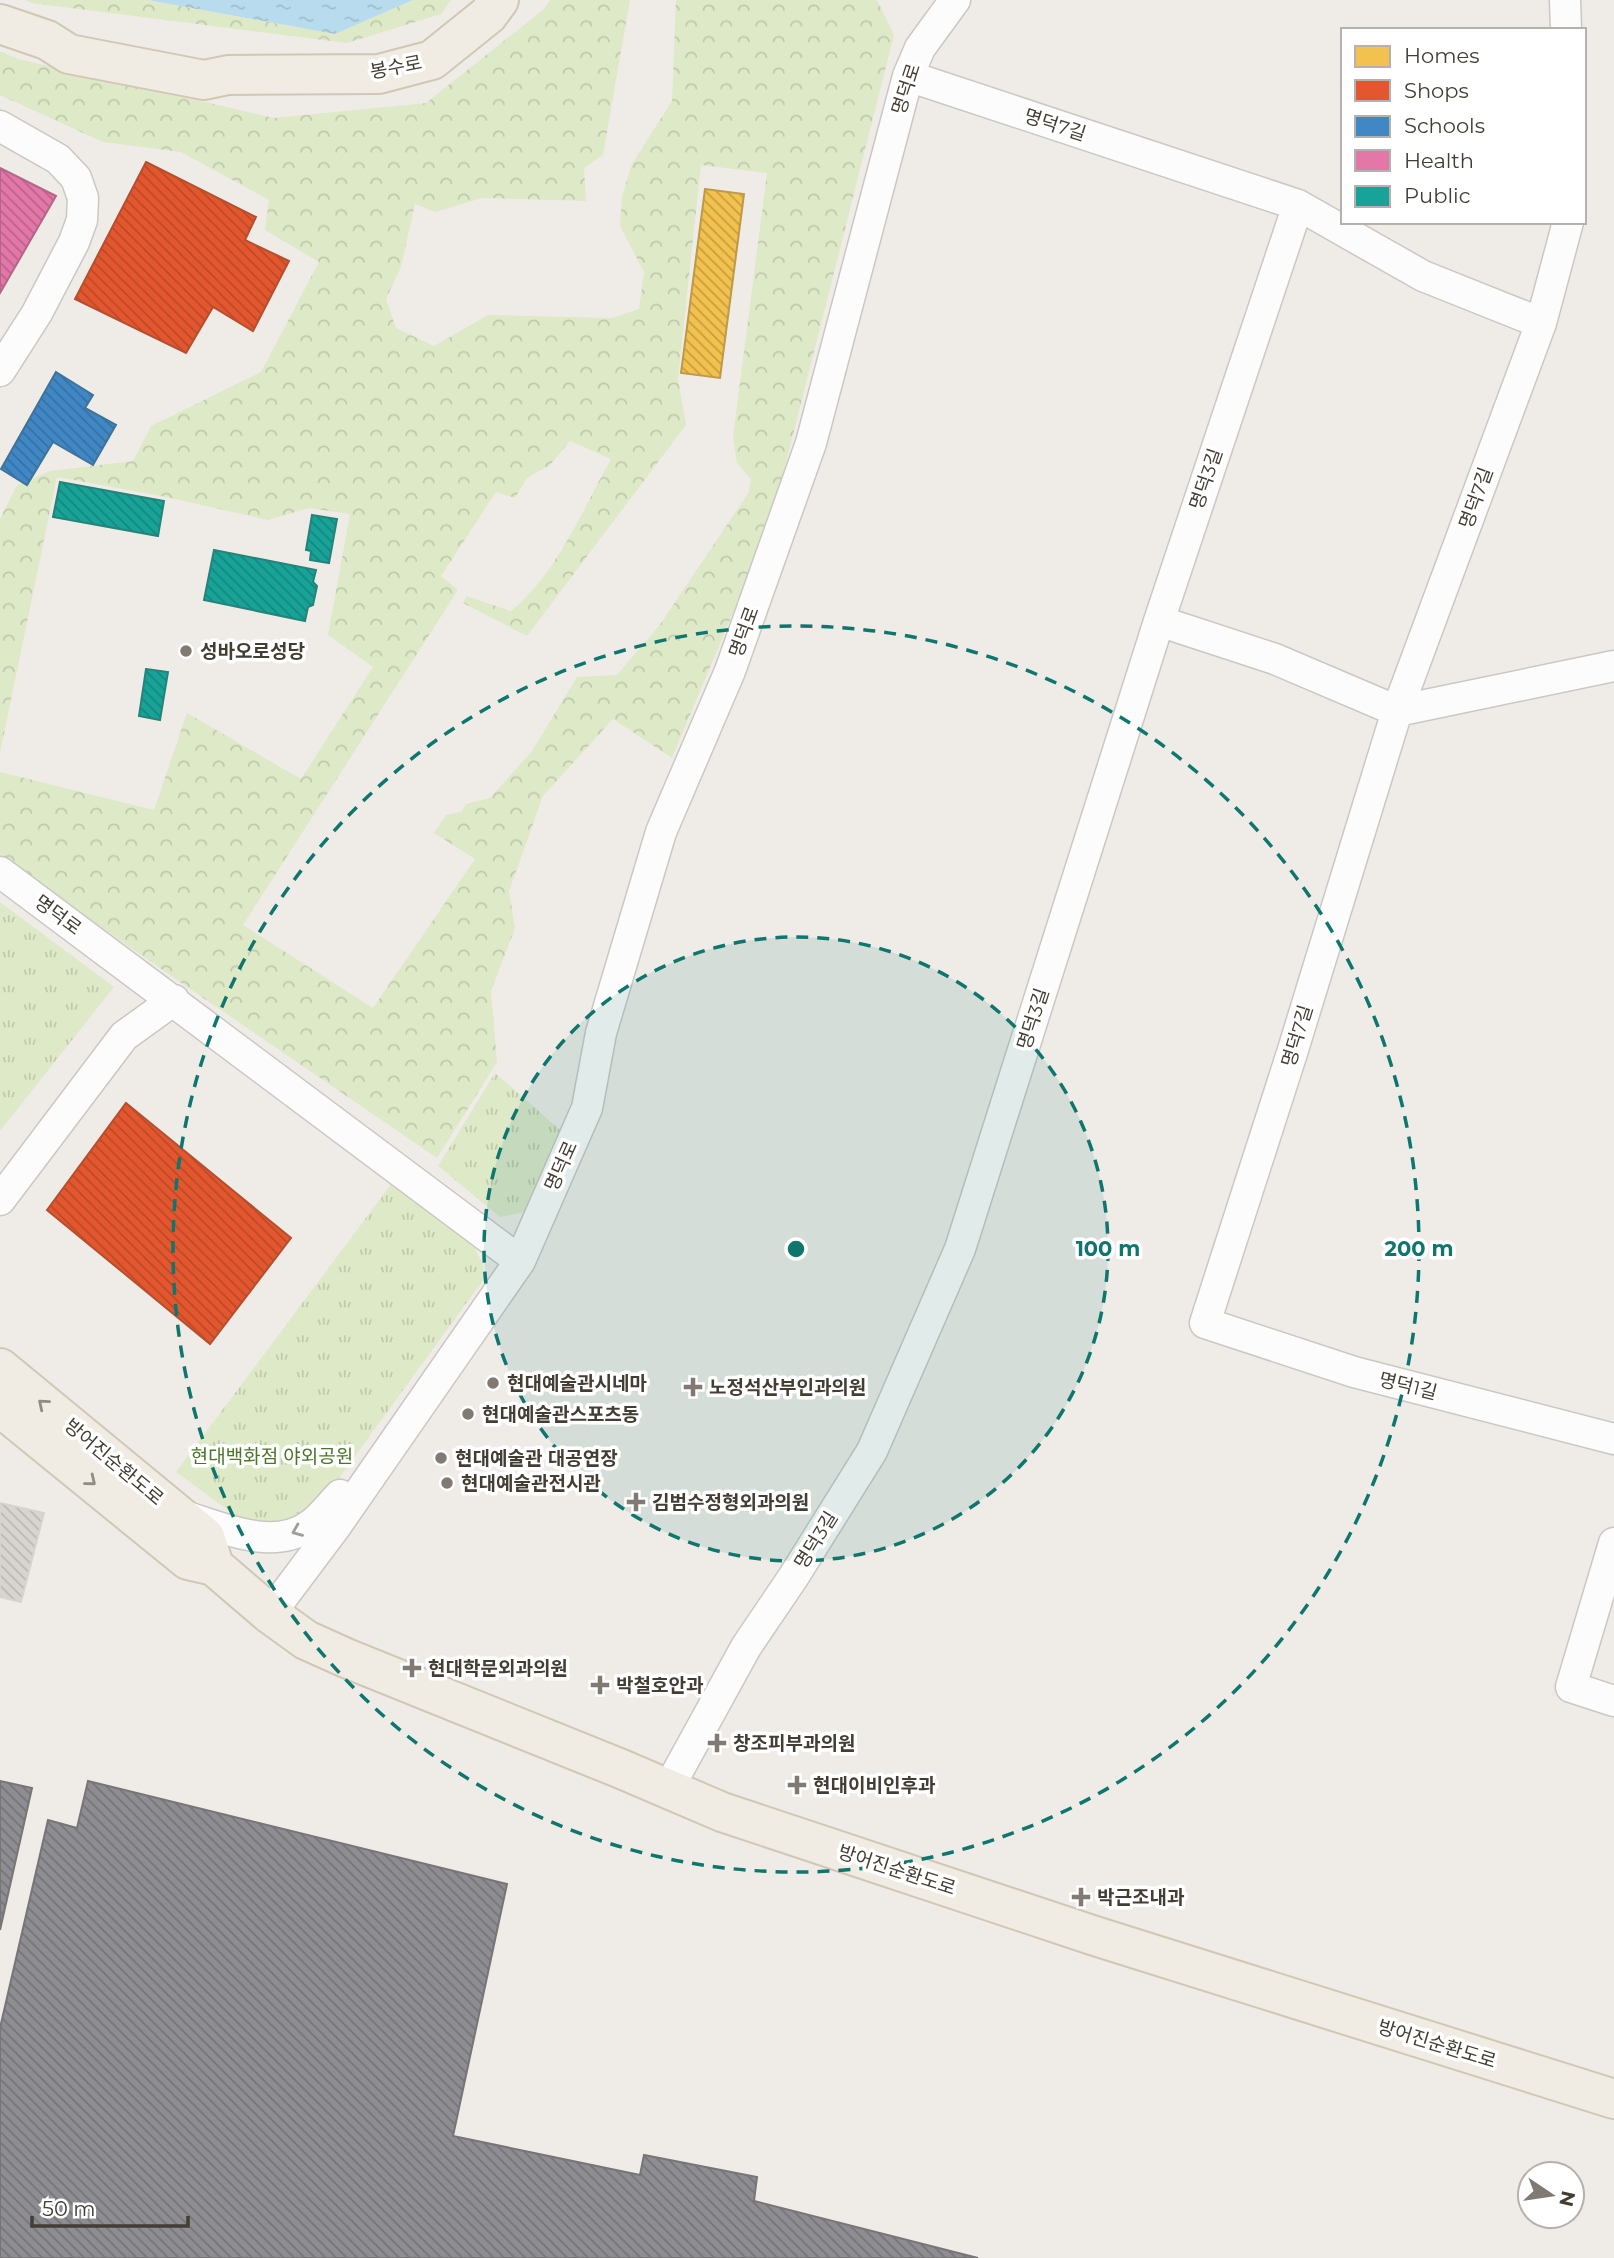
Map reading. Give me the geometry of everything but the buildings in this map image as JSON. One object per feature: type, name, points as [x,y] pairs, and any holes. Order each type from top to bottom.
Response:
[{"type":"main road","name":"봉수로","points":[[0,24],[47,40],[69,54],[204,80],[228,75],[379,74],[432,60],[488,15],[499,0]]},
{"type":"main road","name":"방어진순환도로","points":[[0,1368],[205,1537],[214,1566]]},
{"type":"main road","name":"방어진순환도로","points":[[0,1407],[188,1560],[214,1566],[270,1614],[306,1640],[346,1658],[722,1812],[1069,1927],[1614,2099]]},
{"type":"street","name":"명덕로","points":[[270,1614],[370,1477],[520,1261],[587,1108],[601,1033],[661,832],[730,671],[811,443],[908,76],[920,48],[955,0]]},
{"type":"street","points":[[1564,0],[1566,28]]},
{"type":"street","name":"명덕7길","points":[[908,76],[1298,205],[1423,276],[1542,323],[1397,711],[1205,1323]]},
{"type":"street","points":[[0,126],[58,159],[76,178],[83,198],[82,220],[74,242],[37,313],[0,371]]},
{"type":"street","name":"명덕3길","points":[[668,1789],[746,1647],[872,1451],[960,1249],[1159,621],[1298,205]]},
{"type":"street","points":[[1542,323],[1567,224]]},
{"type":"street","points":[[1159,621],[1275,659],[1397,711],[1614,666]]},
{"type":"street","name":"명덕로","points":[[0,872],[520,1261]]},
{"type":"street","points":[[0,1200],[124,1036],[174,1000]]},
{"type":"street","name":"명덕1길","points":[[1205,1323],[1354,1372],[1614,1438]]},
{"type":"street","points":[[176,1514],[249,1535],[282,1536],[308,1527],[341,1494],[370,1477]]},
{"type":"street","points":[[1614,1543],[1571,1687],[1614,1701]]},
{"type":"green space","points":[[26,0],[148,0],[335,34],[413,0],[451,0],[441,14],[347,43],[31,3]]},
{"type":"green space","points":[[550,0],[630,0],[603,155],[584,168],[586,201],[482,198],[435,212],[415,204],[401,267],[386,299],[396,328],[434,346],[488,315],[612,318],[639,309],[644,272],[620,226],[622,196],[632,164],[672,101],[676,0],[877,0],[894,35],[771,522],[672,758],[613,719],[543,796],[509,891],[515,928],[491,991],[497,1062],[437,1158],[0,856],[0,772],[154,810],[187,713],[301,779],[373,667],[328,635],[350,514],[309,508],[268,520],[166,497],[57,477],[0,753],[0,519],[17,485],[50,471],[133,461],[151,426],[261,372],[319,262],[265,230],[269,200],[181,152],[103,142],[0,95],[0,51],[18,59],[274,118],[426,103],[544,9]],"holes":[[[701,165],[767,173],[733,437],[737,463],[751,479],[749,492],[659,626],[617,675],[577,677],[532,751],[490,798],[466,804],[461,812],[446,815],[434,833],[475,859],[373,1008],[243,925],[458,590],[441,576],[496,492],[515,498],[527,478],[550,465],[570,441],[611,459],[555,560],[527,596],[511,611],[467,596],[463,603],[527,636],[686,425],[678,379]]]},
{"type":"green space","points":[[0,902],[114,987],[0,1131]]},
{"type":"green space","points":[[495,1073],[566,1135],[534,1210],[500,1217],[438,1166]]},
{"type":"green space","name":"현대백화점 야외공원","points":[[392,1183],[475,1248],[483,1265],[484,1279],[310,1518],[264,1526],[236,1516],[176,1472]]},
{"type":"water","points":[[148,0],[413,0],[335,34]]},
{"type":"place","name":"성바오로성당","points":[[186,651]]},
{"type":"place","name":"현대예술관시네마","points":[[493,1383]]},
{"type":"place","name":"노정석산부인과의원","points":[[693,1387]]},
{"type":"place","name":"현대예술관스포츠동","points":[[468,1414]]},
{"type":"place","name":"현대예술관 대공연장","points":[[441,1458]]},
{"type":"place","name":"현대예술관전시관","points":[[447,1483]]},
{"type":"place","name":"김범수정형외과의원","points":[[636,1502]]},
{"type":"place","name":"현대학문외과의원","points":[[412,1668]]},
{"type":"place","name":"박철호안과","points":[[600,1685]]},
{"type":"place","name":"창조피부과의원","points":[[717,1743]]},
{"type":"place","name":"현대이비인후과","points":[[797,1785]]},
{"type":"place","name":"박근조내과","points":[[1081,1897]]}]
